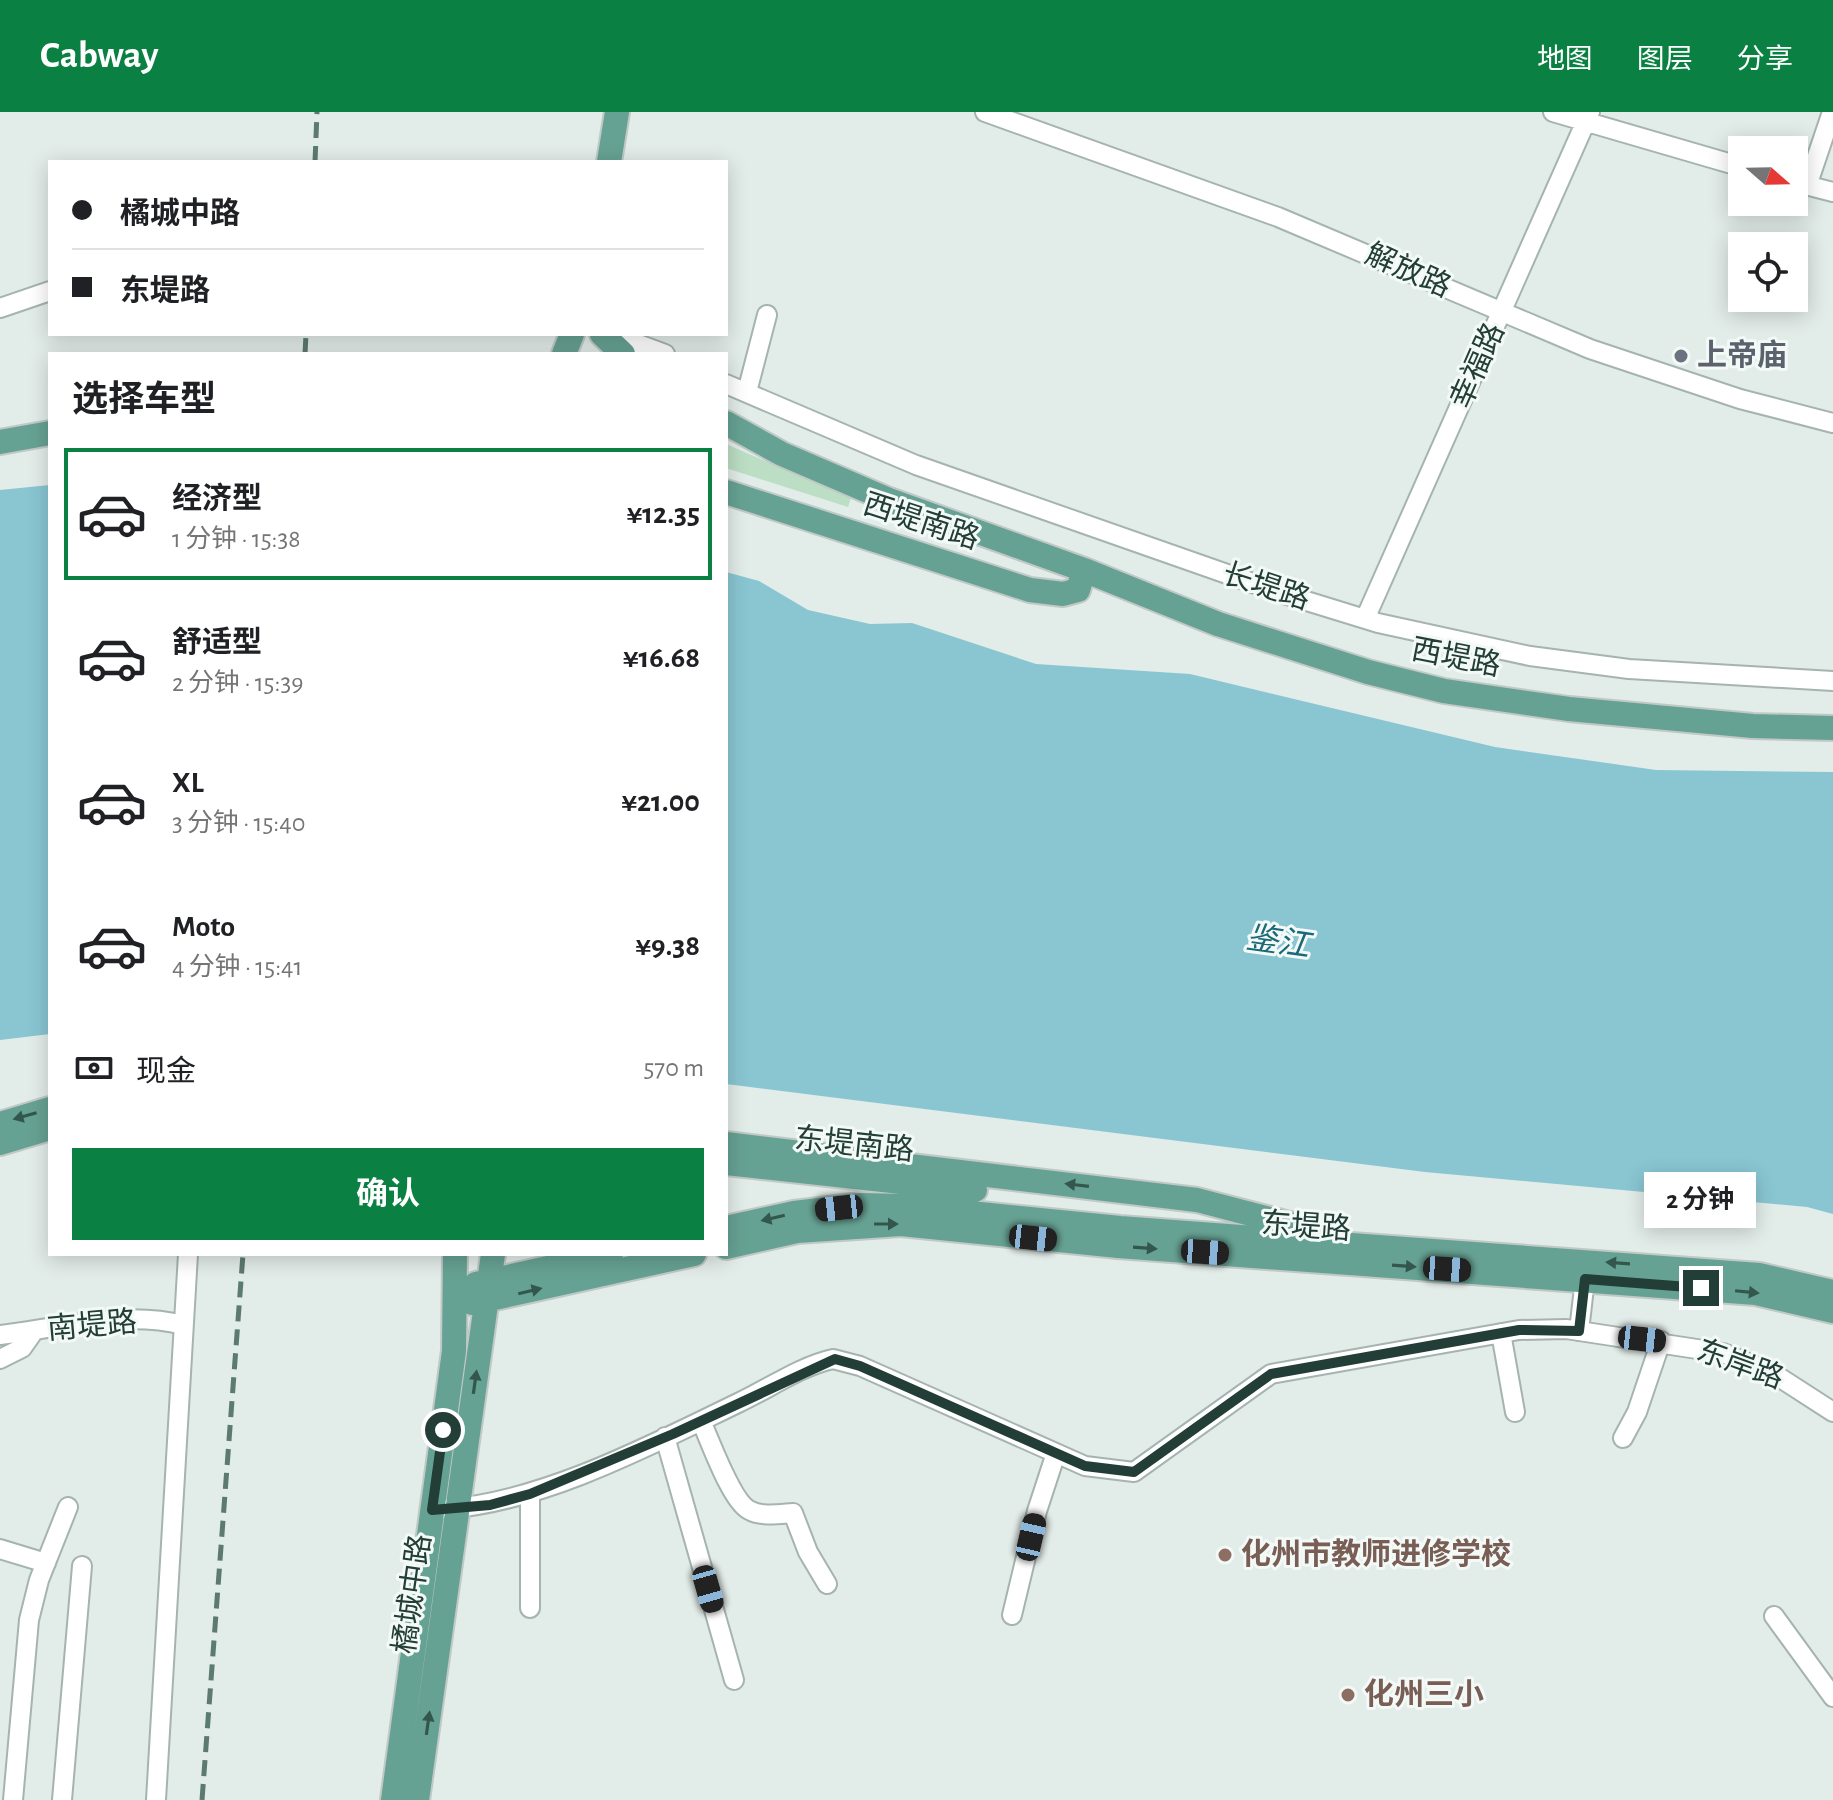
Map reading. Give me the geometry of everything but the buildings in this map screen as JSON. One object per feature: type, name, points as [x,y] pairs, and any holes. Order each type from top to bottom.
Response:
[{"type":"main road","points":[[609,160],[617,112]]},
{"type":"main road","points":[[602,336],[621,352]]},
{"type":"main road","name":"西堤路","points":[[728,424],[782,454],[889,500],[1084,570],[1218,624],[1368,672],[1444,691],[1632,716],[1779,728],[1833,728]]},
{"type":"main road","points":[[0,442],[48,433]]},
{"type":"main road","name":"西堤南路","points":[[728,493],[1030,590],[1069,593],[1078,590],[1084,570]]},
{"type":"main road","points":[[0,1124],[48,1110]]},
{"type":"main road","points":[[0,1143],[48,1129]]},
{"type":"main road","name":"东堤南路","points":[[728,1144],[968,1180]]},
{"type":"main road","name":"东堤南路","points":[[728,1163],[820,1175],[968,1180]]},
{"type":"main road","points":[[816,1210],[820,1175]]},
{"type":"main road","points":[[968,1180],[993,1224]]},
{"type":"main road","points":[[968,1180],[1197,1200],[1373,1246]]},
{"type":"main road","name":"东堤路","points":[[728,1228],[816,1210],[902,1206],[1118,1246],[1756,1293],[1833,1311]]},
{"type":"main road","name":"东堤路","points":[[728,1247],[797,1231],[862,1224],[993,1224],[1373,1246],[1759,1275],[1833,1292]]},
{"type":"main road","name":"橘城中路","points":[[393,1800],[454,1351],[455,1256]]},
{"type":"main road","name":"橘城中路","points":[[417,1800],[493,1256]]},
{"type":"main road","points":[[488,1291],[604,1256]]},
{"type":"main road","points":[[454,1298],[683,1256]]},
{"type":"street","name":"解放路","points":[[985,112],[1278,217],[1501,313],[1674,379],[1833,423]]},
{"type":"street","points":[[1553,112],[1588,117],[1728,162]]},
{"type":"street","points":[[1808,168],[1832,112]]},
{"type":"street","name":"幸福路","points":[[1365,619],[1588,117]]},
{"type":"street","points":[[1808,186],[1833,192]]},
{"type":"street","points":[[0,308],[48,292]]},
{"type":"street","points":[[747,392],[767,315]]},
{"type":"street","points":[[616,336],[660,352]]},
{"type":"street","name":"长堤路","points":[[728,385],[959,481],[1365,619],[1530,656],[1629,669],[1833,681]]},
{"type":"street","points":[[156,1800],[188,1256]]},
{"type":"street","points":[[1579,1331],[1585,1279]]},
{"type":"street","name":"南堤路","points":[[0,1335],[146,1321],[183,1325]]},
{"type":"street","name":"东岸路","points":[[432,1510],[490,1505],[530,1494],[665,1437],[835,1359],[860,1366],[1085,1466],[1134,1472],[1271,1374],[1501,1333],[1543,1329],[1661,1341],[1745,1360],[1792,1384],[1833,1412]]},
{"type":"street","points":[[0,1359],[22,1348],[34,1331]]},
{"type":"street","points":[[1501,1333],[1515,1412]]},
{"type":"street","points":[[1623,1438],[1637,1412],[1661,1341]]},
{"type":"street","points":[[701,1421],[737,1498],[748,1510],[765,1514],[793,1513],[808,1552],[827,1584]]},
{"type":"street","points":[[665,1437],[734,1680]]},
{"type":"street","points":[[1012,1615],[1037,1511],[1056,1453]]},
{"type":"street","points":[[530,1494],[530,1608]]},
{"type":"street","points":[[13,1800],[29,1620],[46,1563],[68,1507]]},
{"type":"street","points":[[0,1549],[46,1563]]},
{"type":"street","points":[[62,1800],[82,1566]]},
{"type":"street","points":[[1774,1616],[1833,1697]]},
{"type":"green space","points":[[728,445],[851,498],[848,507],[728,469]]},
{"type":"water","points":[[48,485],[48,1034],[0,1040],[0,490]]},
{"type":"water","name":"鉴江","points":[[728,573],[759,581],[808,610],[870,624],[912,623],[1036,664],[1190,674],[1495,747],[1656,770],[1833,772],[1833,1214],[1807,1207],[1425,1172],[728,1084]]},
{"type":"railway","points":[[315,160],[317,112]]},
{"type":"railway","points":[[305,352],[306,336]]},
{"type":"railway","points":[[202,1800],[243,1256]]},
{"type":"place","name":"上帝庙","points":[[1681,356]]},
{"type":"place","name":"化州市教师进修学校","points":[[1225,1555]]},
{"type":"place","name":"化州三小","points":[[1348,1695]]},
{"type":"route","points":[[443,1430],[432,1510],[490,1505],[530,1494],[673,1434],[835,1359],[860,1366],[1085,1466],[1134,1472],[1271,1374],[1519,1330],[1579,1331],[1585,1279],[1701,1288]]}]
